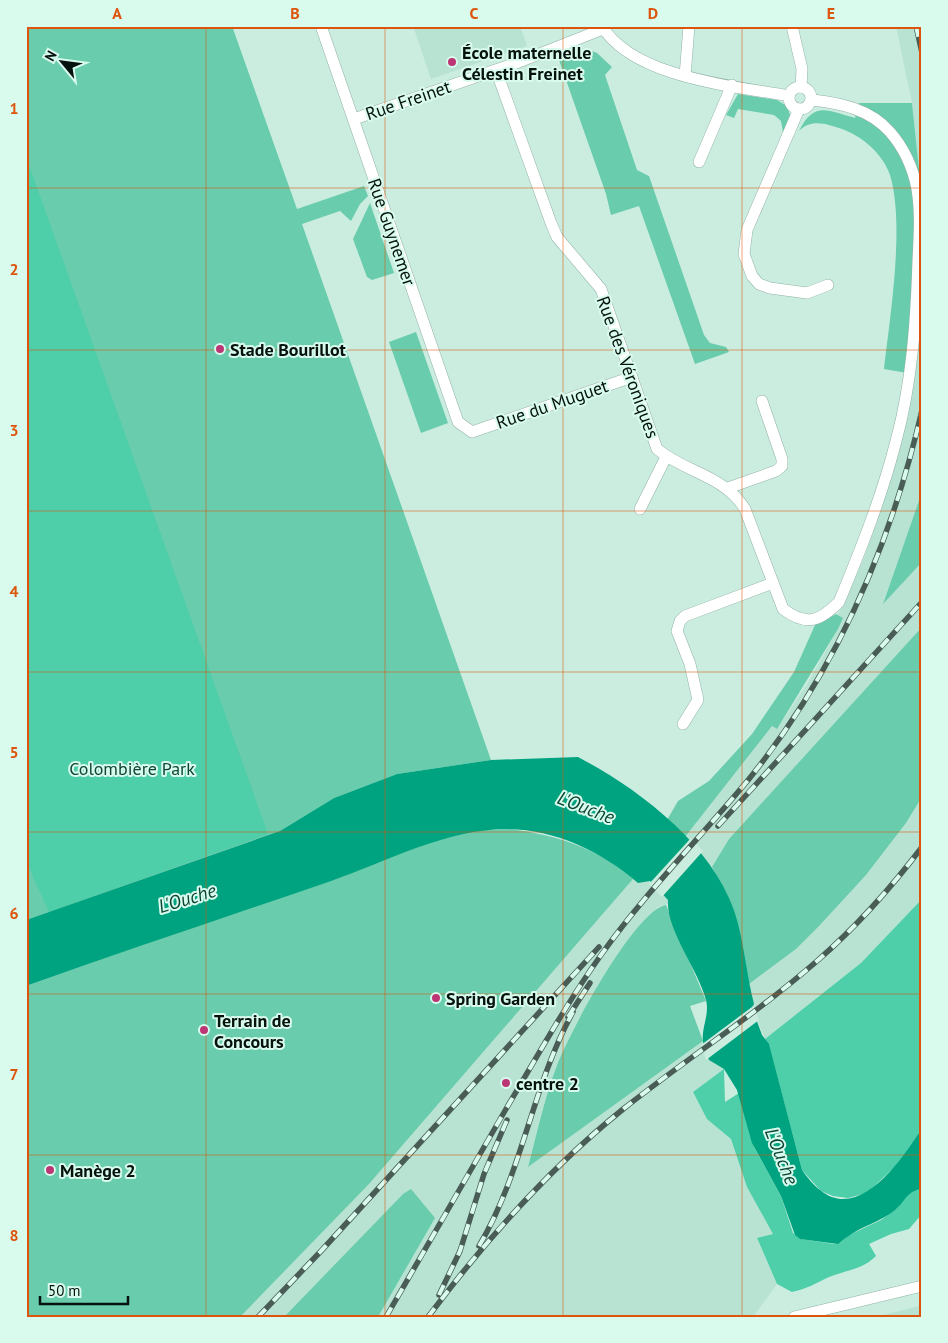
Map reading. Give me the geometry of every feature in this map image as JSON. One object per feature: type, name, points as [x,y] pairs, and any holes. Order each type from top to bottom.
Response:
[{"type":"street","name":"Rue Guynemer","points":[[321,26],[458,422],[472,432]]},
{"type":"street","points":[[685,76],[689,26]]},
{"type":"street","points":[[792,26],[802,69],[801,86]]},
{"type":"street","name":"Rue Freinet","points":[[354,118],[496,70],[602,28]]},
{"type":"street","points":[[602,28],[649,65],[685,76],[789,96]]},
{"type":"street","name":"Rue des Véroniques","points":[[496,70],[557,237],[601,289],[657,450],[666,457],[709,476],[728,488],[745,509],[783,610],[794,618],[804,620],[813,620],[826,615],[839,602],[881,492],[894,448],[904,401],[915,326],[920,227],[918,191],[914,174],[908,159],[889,131],[862,111],[844,104],[812,100]]},
{"type":"street","points":[[699,162],[732,85]]},
{"type":"street","points":[[801,86],[809,90],[812,100],[806,108],[799,109],[792,106],[789,96],[792,89],[801,86]]},
{"type":"street","points":[[799,109],[748,230],[744,254],[752,276],[759,284],[770,288],[807,293],[828,285]]},
{"type":"street","name":"Rue du Muguet","points":[[472,432],[632,377]]},
{"type":"street","points":[[728,488],[776,472],[782,466],[782,459],[762,401]]},
{"type":"street","points":[[640,509],[666,457]]},
{"type":"street","points":[[683,724],[698,700],[690,664],[677,631],[680,621],[685,616],[773,583]]},
{"type":"street","points":[[794,1317],[922,1286]]},
{"type":"shaded area","name":"École maternelle Célestin Freinet","points":[[413,26],[520,26],[527,46],[431,79]]},
{"type":"shaded area","points":[[896,26],[922,26],[922,197],[912,103]]},
{"type":"shaded area","points":[[922,288],[922,492],[883,603],[922,562],[922,627],[729,839],[712,867],[685,837],[772,726],[777,729],[807,684],[838,629],[838,615],[864,558],[887,490]]},
{"type":"shaded area","points":[[922,797],[922,899],[861,963],[765,1039],[752,1008],[749,984],[796,949],[866,875],[906,823]]},
{"type":"shaded area","points":[[633,879],[638,883],[650,881],[669,901],[666,905],[658,907],[633,935],[598,985],[570,1037],[556,1067],[528,1166],[703,1041],[709,1060],[724,1069],[693,1092],[707,1118],[731,1139],[747,1187],[773,1234],[757,1239],[777,1284],[753,1317],[378,1317],[435,1218],[403,1194],[284,1317],[240,1317],[369,1184]]},
{"type":"shaded area","points":[[922,1305],[922,1317],[875,1317],[915,1307]]},
{"type":"green space","name":"Stade Bourillot","points":[[26,26],[232,26],[297,209],[364,186],[368,196],[360,204],[351,221],[340,211],[302,224],[491,760],[397,774],[334,798],[280,831],[26,920]]},
{"type":"green space","points":[[587,49],[597,53],[612,67],[605,75],[637,170],[649,176],[704,335],[710,343],[726,347],[729,352],[695,364],[639,206],[611,215],[606,194],[558,57]]},
{"type":"green space","points":[[738,94],[777,100],[787,106],[790,115],[783,132],[781,121],[774,115],[738,109],[734,118],[726,115]]},
{"type":"green space","points":[[859,103],[912,103],[922,197],[913,374],[884,369],[895,271],[896,244],[894,195],[887,167],[871,147],[850,132],[819,123],[809,124],[799,131],[810,115],[822,110],[855,118]]},
{"type":"green space","name":"Colombière Park","points":[[26,157],[268,834],[49,912],[26,861]]},
{"type":"green space","points":[[370,203],[394,273],[372,280],[367,277],[353,239]]},
{"type":"green space","points":[[416,332],[448,423],[421,433],[389,342]]},
{"type":"green space","points":[[922,492],[922,562],[883,604]]},
{"type":"green space","points":[[836,614],[843,618],[838,629],[777,729],[772,726],[685,837],[667,820],[678,801],[709,781],[752,734],[794,672],[815,625]]},
{"type":"green space","points":[[922,627],[922,797],[906,823],[866,875],[819,926],[796,949],[749,984],[734,910],[712,867],[729,839]]},
{"type":"green space","points":[[510,829],[560,839],[591,851],[620,868],[633,879],[369,1184],[240,1317],[26,1317],[26,986],[452,835],[481,830]]},
{"type":"green space","points":[[922,899],[922,1128],[903,1159],[867,1193],[848,1198],[833,1196],[821,1191],[802,1170],[769,1045],[765,1039],[861,963]]},
{"type":"green space","points":[[666,905],[706,1001],[690,1006],[703,1041],[528,1167],[556,1068],[574,1029],[604,976],[637,928],[653,912]]},
{"type":"green space","points":[[724,1069],[725,1102],[739,1093],[754,1147],[781,1196],[793,1233],[801,1239],[834,1244],[840,1243],[847,1236],[881,1220],[897,1208],[913,1190],[922,1189],[922,1214],[909,1229],[891,1234],[869,1244],[876,1256],[859,1267],[792,1292],[777,1284],[757,1238],[773,1234],[747,1187],[731,1139],[707,1119],[693,1092]]},
{"type":"green space","points":[[411,1189],[435,1218],[378,1317],[284,1317],[403,1194]]},
{"type":"water","name":"L'Ouche","points":[[578,757],[625,785],[670,820],[708,862],[723,886],[734,910],[740,933],[754,1004],[752,1008],[762,1035],[769,1044],[802,1170],[813,1183],[820,1190],[835,1198],[850,1198],[865,1193],[892,1169],[922,1128],[922,1189],[909,1194],[899,1207],[889,1214],[853,1233],[838,1244],[800,1239],[795,1235],[781,1196],[752,1143],[737,1090],[724,1069],[709,1060],[706,1054],[703,1037],[707,1010],[706,1000],[672,924],[668,900],[650,881],[638,883],[594,853],[561,838],[526,830],[508,829],[485,830],[440,840],[331,881],[26,986],[26,920],[280,831],[334,798],[397,774],[491,760]]},
{"type":"pier","points":[[691,838],[703,851],[662,897],[649,884]]},
{"type":"pier","points":[[756,1004],[754,1007],[759,1020],[706,1060],[701,1045]]},
{"type":"railway","points":[[916,26],[922,53]]},
{"type":"railway","points":[[386,1317],[540,1050],[588,974],[636,909],[749,779],[780,738],[808,695],[834,650],[877,558],[909,460],[922,410]]},
{"type":"railway","points":[[718,826],[922,602]]},
{"type":"railway","points":[[428,1317],[495,1234],[569,1157],[622,1110],[769,1000],[817,961],[846,935],[872,907],[922,847]]},
{"type":"railway","points":[[258,1317],[322,1250],[599,947]]},
{"type":"railway","points":[[568,1017],[590,983]]},
{"type":"railway","points":[[479,1246],[494,1218],[506,1189],[547,1069],[573,1012]]},
{"type":"railway","points":[[439,1295],[460,1251],[484,1174],[507,1120]]},
{"type":"place","name":"École maternelle Célestin Freinet","points":[[452,62]]},
{"type":"place","name":"Stade Bourillot","points":[[220,349]]},
{"type":"place","name":"Spring Garden","points":[[436,998]]},
{"type":"place","name":"Terrain de Concours","points":[[204,1030]]},
{"type":"place","name":"centre 2","points":[[506,1083]]},
{"type":"place","name":"Manège 2","points":[[50,1170]]}]
